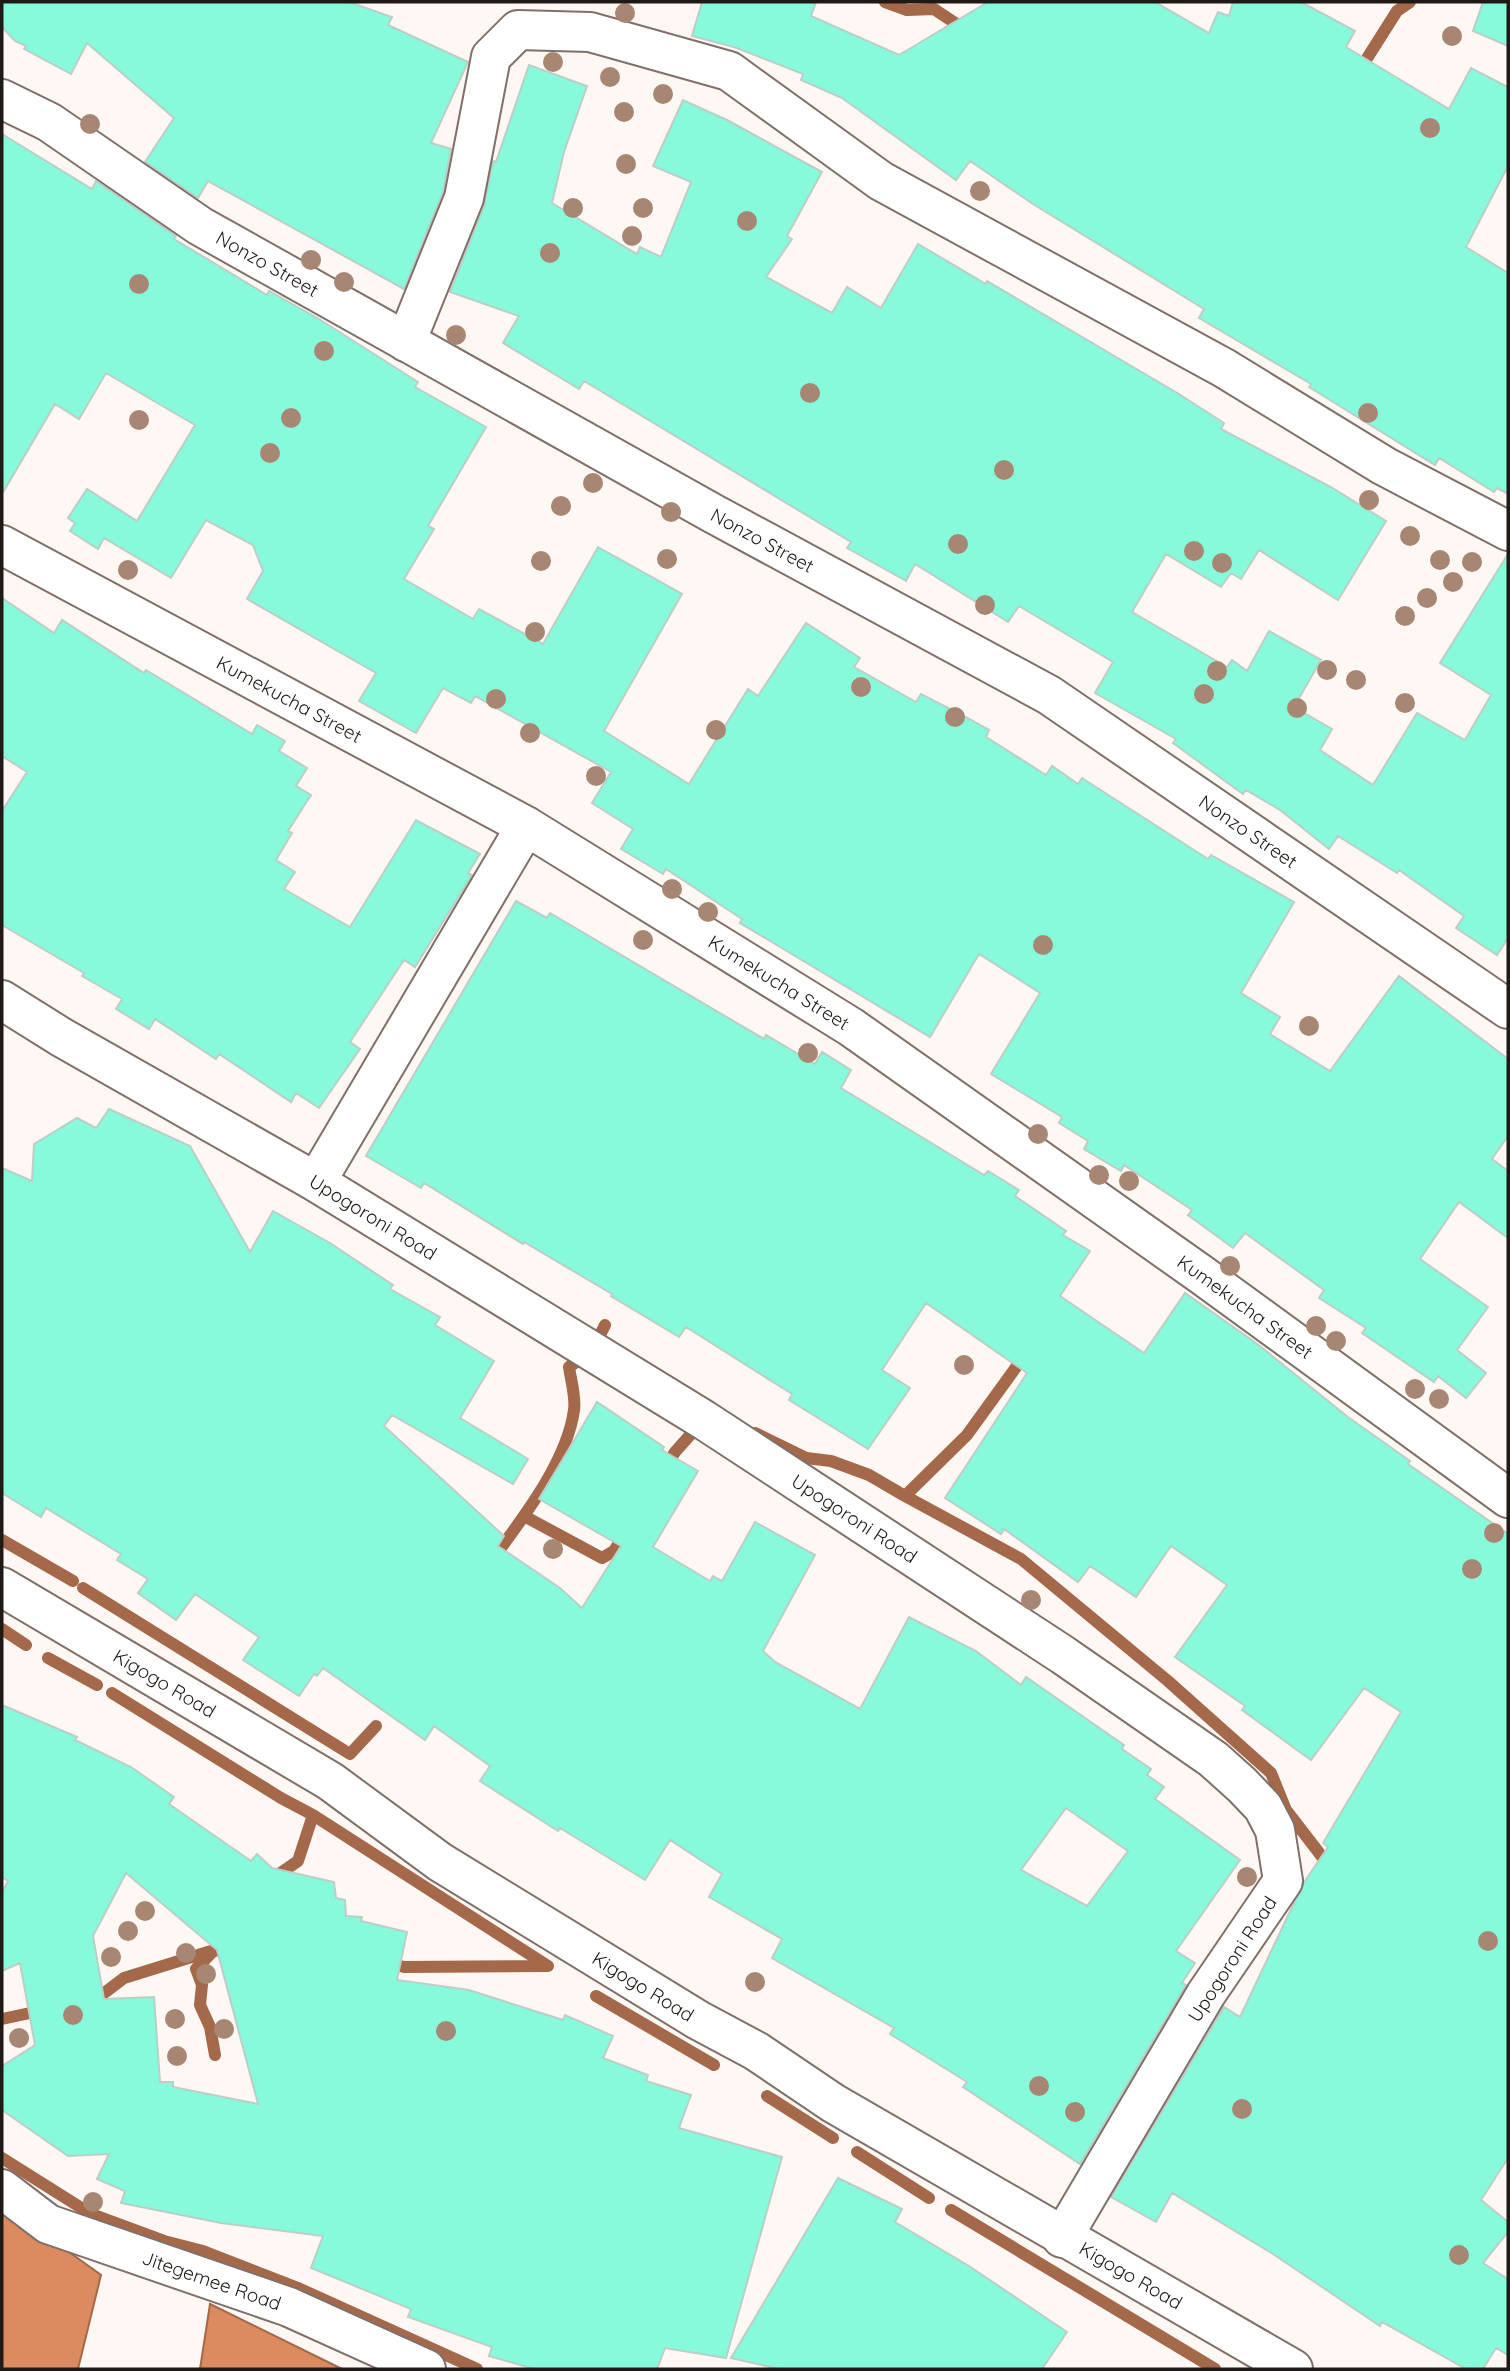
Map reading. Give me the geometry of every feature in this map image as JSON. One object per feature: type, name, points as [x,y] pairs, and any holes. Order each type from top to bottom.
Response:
[{"type":"street","points":[[406,342],[464,198],[491,57],[517,30],[590,32],[729,71],[881,181],[1224,368],[1384,466],[1508,531]]},
{"type":"street","name":"Nonzo Street","points":[[2,99],[49,122],[200,226],[714,514],[1049,695],[1508,1009]]},
{"type":"street","name":"Kumekucha Street","points":[[2,545],[526,827],[851,1027],[1136,1227],[1508,1497]]},
{"type":"street","points":[[316,1182],[526,827]]},
{"type":"street","name":"Upogoroni Road","points":[[2,1000],[61,1037],[316,1182],[704,1420],[927,1564],[1213,1759],[1262,1807],[1279,1843],[1283,1881],[1206,1994],[1062,2238]]},
{"type":"street","name":"Kigogo Road","points":[[2,1587],[330,1781],[440,1862],[698,2020],[756,2051],[833,2103],[1062,2238],[1293,2369]]},
{"type":"street","name":"Jitegemee Road","points":[[2,2189],[48,2224],[289,2307],[426,2369]]},
{"type":"shaded area","points":[[2,2204],[101,2275],[78,2369],[2,2369]]},
{"type":"shaded area","points":[[210,2304],[342,2369],[200,2369]]},
{"type":"building","points":[[2,2],[349,2],[392,17],[388,25],[468,62],[431,143],[451,149],[443,192],[404,289],[208,181],[198,198],[145,162],[174,118],[87,43],[71,74],[24,49],[26,46],[15,41],[2,27]]},
{"type":"building","points":[[702,2],[816,2],[811,16],[899,55],[988,2],[1155,2],[1209,33],[1218,12],[1229,16],[1233,2],[1301,2],[1355,31],[1346,47],[1449,109],[1471,68],[1508,87],[1508,166],[1466,247],[1508,273],[1508,494],[1497,488],[1494,492],[1439,458],[1435,465],[1309,387],[1311,384],[1199,318],[1204,309],[1033,204],[970,161],[956,180],[842,98],[801,80],[803,74],[734,47],[692,36]]},
{"type":"building","points":[[1483,2],[1508,2],[1508,46],[1473,31]]},
{"type":"building","points":[[529,65],[587,86],[564,152],[552,203],[637,254],[640,247],[661,257],[691,182],[653,166],[683,100],[727,120],[822,172],[787,236],[792,239],[766,277],[832,313],[847,287],[881,308],[918,244],[986,284],[987,281],[1179,394],[1224,423],[1221,429],[1331,487],[1386,521],[1338,600],[1259,550],[1241,579],[1231,573],[1221,587],[1166,554],[1132,612],[1227,667],[1232,660],[1247,671],[1269,631],[1321,660],[1294,707],[1332,729],[1320,750],[1373,785],[1417,713],[1465,740],[1491,695],[1440,663],[1508,554],[1508,938],[1497,955],[1456,928],[1464,916],[1399,870],[1397,873],[1338,836],[1329,849],[1280,810],[1246,790],[1243,794],[1173,743],[1176,739],[1095,693],[1113,662],[1019,606],[1008,622],[915,564],[906,581],[847,548],[851,542],[584,381],[579,389],[503,343],[519,316],[450,292],[484,206],[493,161],[496,162]]},
{"type":"building","points":[[2,134],[92,189],[96,181],[176,236],[174,239],[267,295],[269,291],[319,319],[418,382],[415,387],[486,427],[428,526],[434,529],[404,579],[473,619],[479,609],[543,644],[598,547],[682,594],[604,731],[689,784],[748,689],[758,696],[806,623],[860,658],[854,667],[916,702],[921,694],[989,730],[986,737],[1046,775],[1052,766],[1078,784],[1082,778],[1208,859],[1211,855],[1294,902],[1241,993],[1280,1017],[1270,1034],[1330,1071],[1399,976],[1508,1059],[1508,1136],[1492,1159],[1508,1171],[1508,1238],[1459,1202],[1420,1259],[1488,1307],[1457,1350],[1486,1373],[1466,1398],[1438,1376],[1434,1382],[1362,1333],[1366,1328],[1319,1298],[1324,1290],[1245,1233],[1233,1248],[1188,1215],[1192,1210],[1124,1165],[1121,1171],[1084,1149],[1088,1141],[1059,1123],[1062,1117],[991,1074],[1040,993],[979,954],[930,1037],[740,923],[742,919],[666,869],[663,874],[621,849],[633,829],[592,803],[611,772],[475,696],[471,703],[443,688],[416,733],[359,701],[376,673],[247,599],[263,571],[253,545],[206,520],[171,578],[104,538],[98,549],[70,531],[75,523],[68,518],[87,489],[137,521],[195,425],[106,373],[79,419],[55,404],[2,494]]},
{"type":"building","points":[[2,598],[54,633],[62,620],[144,673],[146,670],[252,734],[257,725],[285,741],[279,751],[307,768],[296,786],[311,795],[288,831],[292,833],[276,860],[295,872],[284,889],[350,927],[416,820],[480,854],[468,873],[472,875],[415,967],[404,960],[350,1042],[360,1049],[319,1108],[296,1093],[291,1102],[219,1054],[216,1059],[155,1019],[149,1029],[116,1009],[122,999],[82,976],[84,973],[2,925],[2,811],[27,772],[2,756]]},
{"type":"building","points":[[516,901],[547,918],[550,913],[764,1039],[766,1035],[815,1064],[822,1052],[851,1070],[841,1088],[984,1175],[988,1171],[1019,1190],[1015,1196],[1066,1231],[1063,1235],[1090,1251],[1060,1296],[1144,1353],[1185,1293],[1256,1343],[1348,1417],[1410,1461],[1408,1464],[1508,1534],[1508,2158],[1481,2200],[1508,2222],[1508,2232],[1483,2263],[1508,2279],[1508,2355],[1496,2348],[1483,2369],[1466,2369],[1382,2322],[1380,2326],[1273,2254],[1172,2193],[1156,2222],[1111,2197],[1224,2007],[1240,2017],[1303,1884],[1328,1847],[1323,1843],[1401,1712],[1364,1688],[1311,1760],[1242,1710],[1245,1706],[1175,1657],[1227,1585],[1171,1546],[1136,1597],[1090,1566],[1078,1582],[1004,1529],[1001,1534],[945,1498],[1027,1373],[926,1303],[882,1370],[910,1388],[868,1449],[789,1400],[792,1394],[686,1327],[679,1337],[611,1296],[612,1294],[524,1242],[523,1244],[424,1183],[421,1188],[366,1156]]},
{"type":"building","points":[[109,1109],[190,1146],[250,1252],[273,1211],[330,1243],[393,1285],[390,1289],[440,1317],[435,1325],[494,1361],[460,1418],[528,1459],[513,1484],[392,1415],[384,1426],[504,1536],[498,1546],[560,1588],[582,1608],[621,1546],[539,1499],[597,1402],[664,1447],[662,1450],[698,1471],[653,1547],[710,1581],[713,1576],[722,1581],[755,1522],[815,1555],[763,1651],[775,1662],[860,1709],[909,1617],[976,1651],[1021,1685],[1026,1677],[1124,1745],[1122,1749],[1151,1769],[1147,1775],[1164,1787],[1155,1799],[1240,1860],[1176,1951],[1195,1963],[1182,1983],[1186,1985],[1080,2164],[963,2087],[967,2082],[890,2034],[894,2028],[772,1958],[782,1939],[709,1897],[722,1874],[670,1840],[645,1880],[560,1828],[558,1831],[480,1781],[490,1766],[434,1726],[425,1740],[323,1668],[317,1676],[314,1674],[299,1696],[243,1660],[259,1637],[195,1594],[176,1620],[138,1593],[148,1579],[117,1560],[121,1554],[46,1508],[41,1517],[2,1493],[2,1168],[32,1181],[34,1144],[77,1118],[96,1128]],"holes":[[[1066,1808],[1128,1851],[1087,1906],[1021,1870]]]},
{"type":"building","points":[[2,1705],[77,1737],[75,1740],[131,1767],[174,1797],[169,1804],[251,1861],[257,1854],[272,1868],[334,1882],[336,1898],[345,1900],[346,1916],[362,1917],[361,1921],[407,1932],[397,1980],[469,1990],[563,2020],[565,2015],[613,2036],[603,2058],[648,2075],[646,2081],[691,2095],[679,2128],[782,2157],[726,2358],[665,2348],[657,2369],[534,2369],[489,2356],[492,2347],[408,2317],[411,2309],[311,2268],[323,2236],[221,2223],[121,2203],[125,2191],[97,2179],[109,2154],[68,2156],[2,2110],[2,2066],[35,2045],[20,1963],[2,1971],[2,1893],[8,1881],[2,1877]],"holes":[[[126,1873],[217,1950],[258,2104],[173,2087],[173,2082],[160,2082],[154,1997],[104,1999],[93,1936]]]},
{"type":"building","points":[[838,2178],[902,2209],[895,2222],[969,2266],[1067,2332],[1042,2369],[779,2369],[731,2358]]},
{"type":"waterway","points":[[885,2],[907,10],[934,9],[967,31]]},
{"type":"waterway","points":[[1359,71],[1397,11],[1410,2]]},
{"type":"waterway","points":[[492,1560],[553,1470],[570,1430],[574,1410],[569,1367],[592,1351],[605,1325]]},
{"type":"waterway","points":[[755,1433],[806,1458],[831,1461],[869,1475],[905,1496],[967,1435],[1027,1352]]},
{"type":"waterway","points":[[664,1469],[700,1424]]},
{"type":"waterway","points":[[905,1496],[1021,1559],[1168,1681],[1271,1773],[1286,1810],[1330,1867]]},
{"type":"waterway","points":[[524,1516],[602,1558],[614,1551],[627,1530]]},
{"type":"waterway","points":[[2,1540],[73,1581]]},
{"type":"waterway","points":[[83,1588],[350,1754],[376,1726]]},
{"type":"waterway","points":[[2,1629],[26,1645]]},
{"type":"waterway","points":[[48,1658],[97,1685]]},
{"type":"waterway","points":[[112,1693],[313,1815],[548,1966]]},
{"type":"waterway","points":[[272,1879],[298,1861],[313,1815]]},
{"type":"waterway","points":[[215,2055],[210,2027],[200,2005],[202,1985],[196,1969],[214,1950],[233,1952]]},
{"type":"waterway","points":[[89,1999],[99,1997],[124,1978],[211,1951]]},
{"type":"waterway","points":[[385,1962],[404,1967],[548,1966]]},
{"type":"waterway","points":[[596,1996],[714,2065]]},
{"type":"waterway","points":[[2,2019],[44,2010]]},
{"type":"waterway","points":[[767,2096],[833,2138]]},
{"type":"waterway","points":[[857,2152],[929,2198]]},
{"type":"waterway","points":[[2,2158],[91,2214],[164,2241],[203,2251],[298,2288],[477,2369]]},
{"type":"waterway","points":[[951,2210],[1215,2369]]}]
